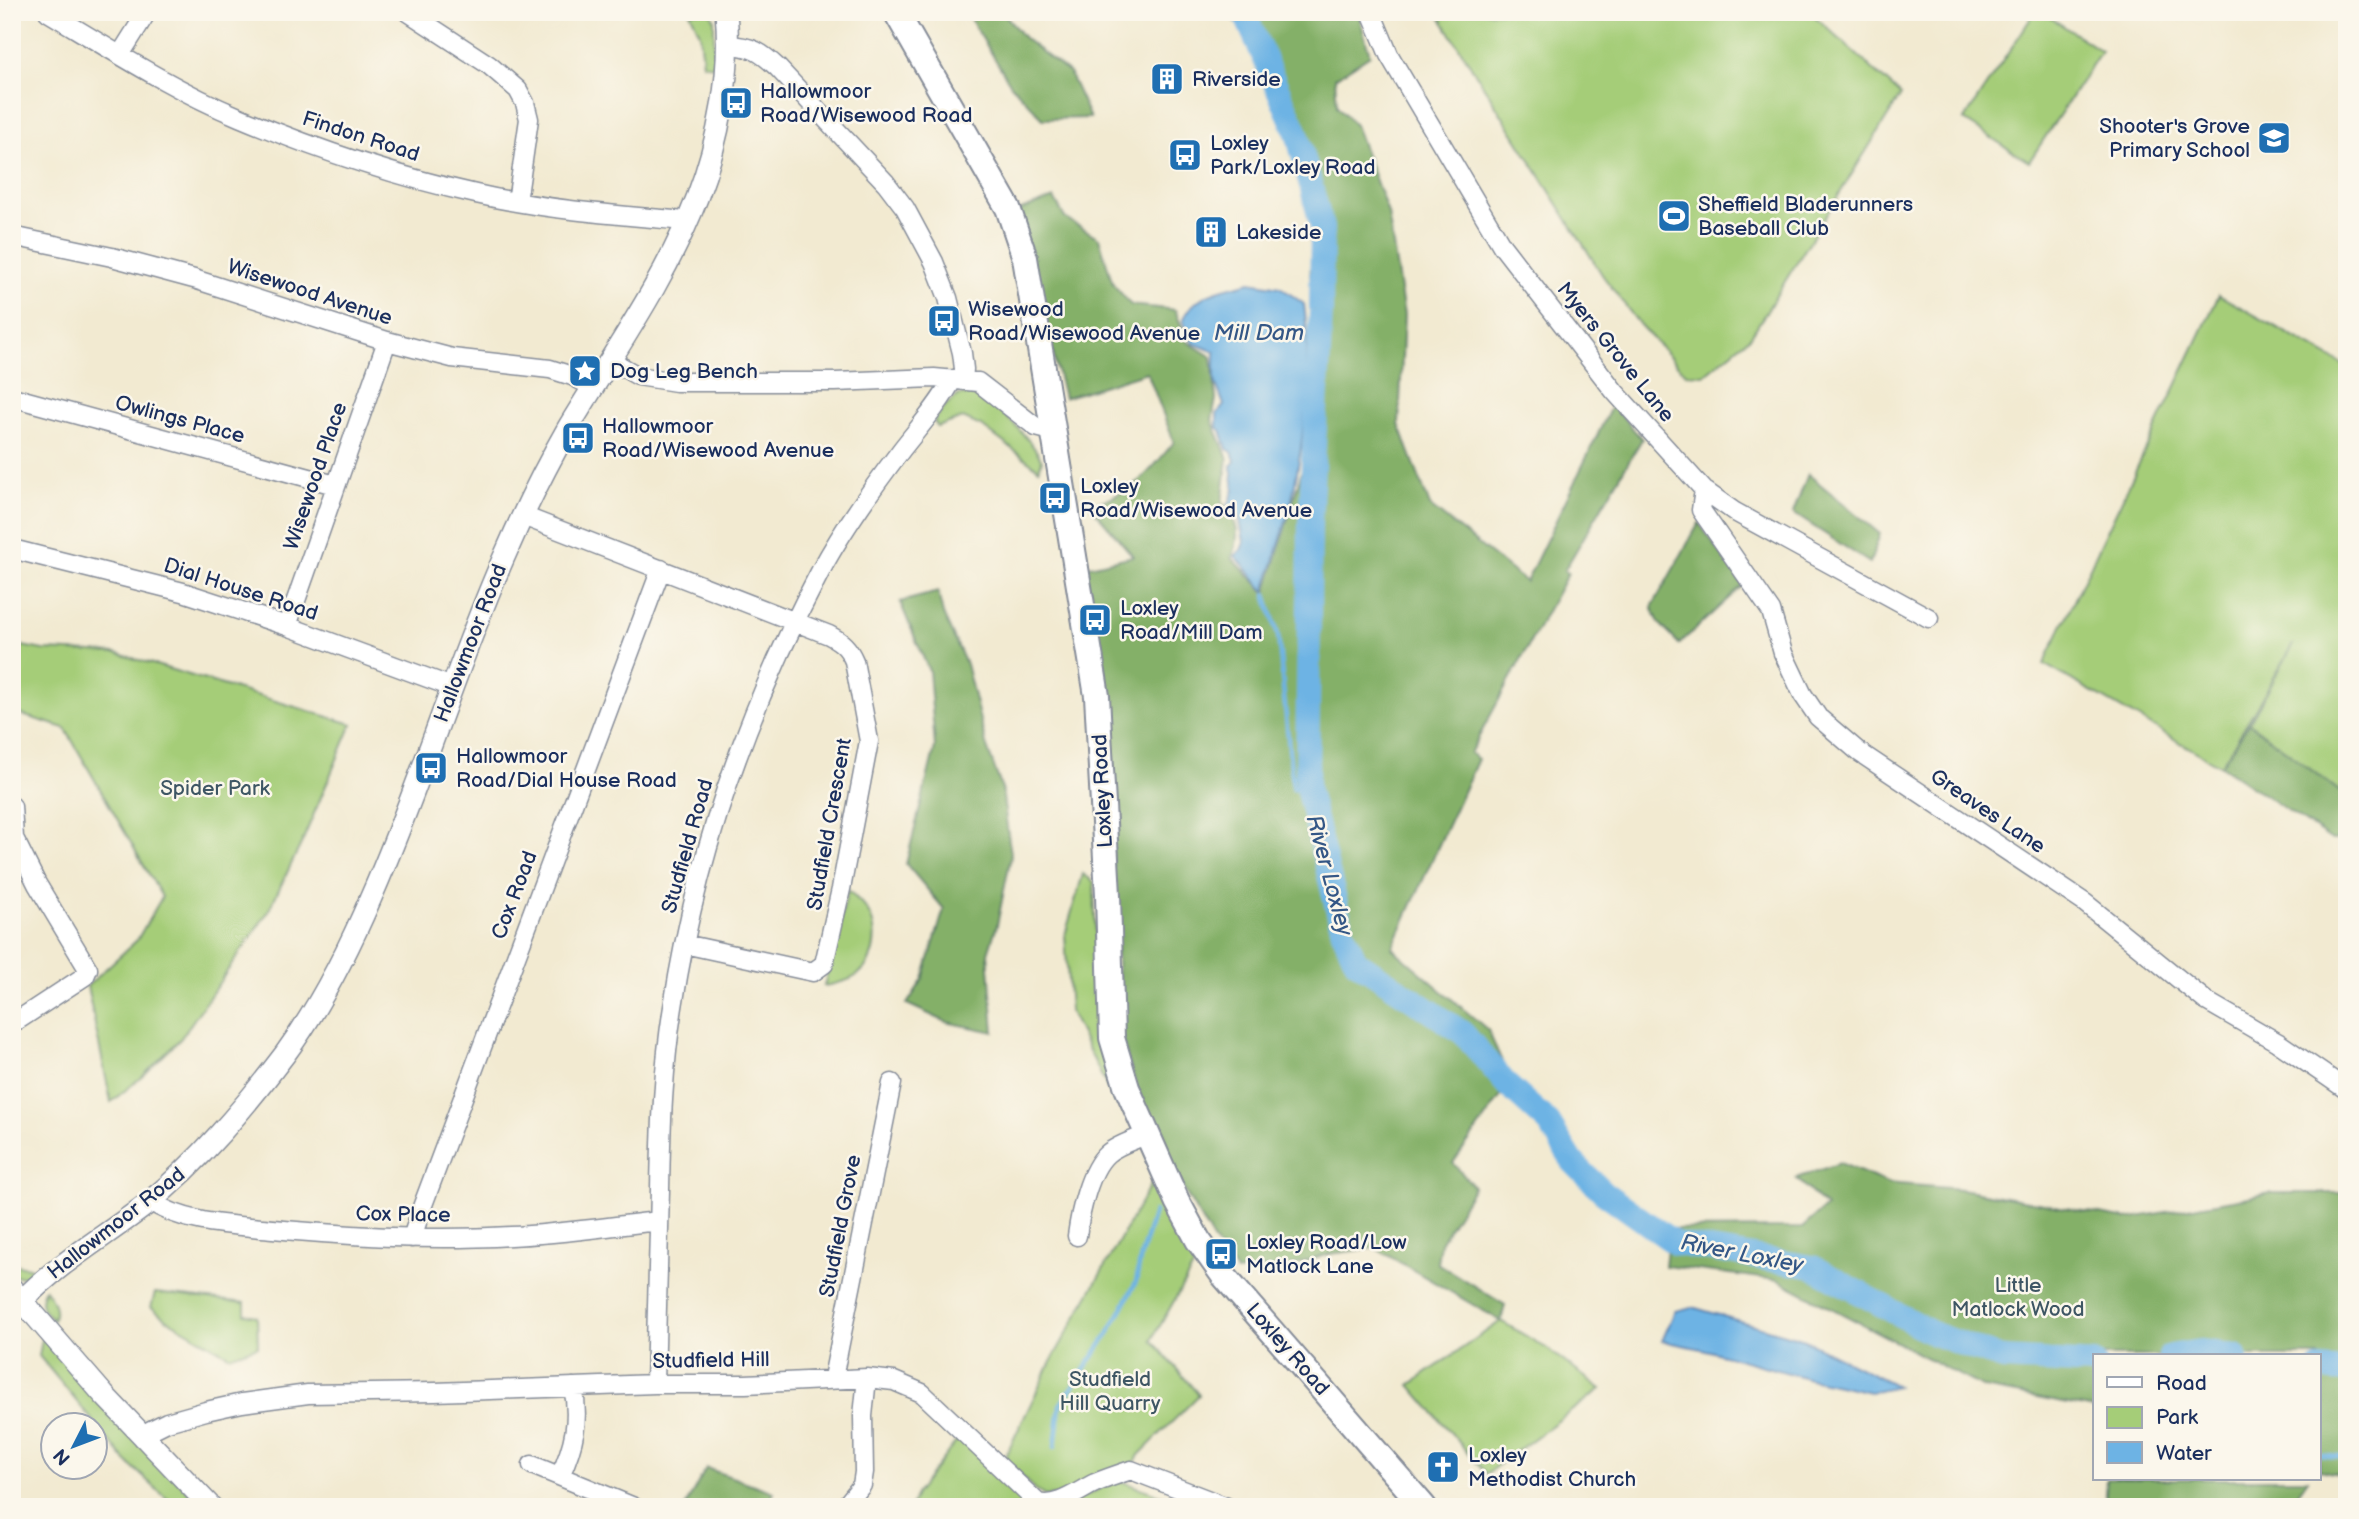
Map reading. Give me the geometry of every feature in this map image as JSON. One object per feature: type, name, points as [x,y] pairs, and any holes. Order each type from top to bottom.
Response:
[{"type":"main road","name":"Loxley Road","points":[[896,12],[990,173],[1016,228],[1025,258],[1097,696],[1108,895],[1112,1038],[1127,1088],[1146,1135],[1198,1240],[1223,1275],[1424,1507]]},
{"type":"street","name":"Findon Road","points":[[48,12],[177,88],[237,117],[387,171],[517,202],[568,210],[687,221]]},
{"type":"street","points":[[120,55],[147,12]]},
{"type":"street","points":[[408,12],[489,65],[518,90],[529,119],[517,202]]},
{"type":"street","name":"Hallowmoor Road","points":[[15,1301],[150,1201],[220,1135],[287,1052],[318,1005],[353,938],[394,846],[503,558],[539,482],[593,387],[649,300],[670,262],[687,221],[708,164],[721,110],[727,45],[726,12]]},
{"type":"street","name":"Myers Grove Lane","points":[[1371,12],[1389,55],[1502,246],[1615,392],[1704,490],[1735,512],[1929,618]]},
{"type":"street","points":[[727,45],[761,52],[886,183],[905,208],[921,235],[948,298],[964,369],[958,380]]},
{"type":"street","name":"Wisewood Avenue","points":[[12,236],[112,257],[194,279],[387,341],[452,358],[550,369],[593,387]]},
{"type":"street","name":"Wisewood Place","points":[[287,626],[387,341]]},
{"type":"street","points":[[610,360],[638,376],[676,382],[769,384],[899,378],[978,383],[1036,427],[1052,431]]},
{"type":"street","name":"Studfield Road","points":[[655,1384],[659,1221],[666,1066],[672,1007],[701,875],[726,789],[772,670],[847,525],[904,446],[958,380]]},
{"type":"street","name":"Owlings Place","points":[[12,397],[335,485]]},
{"type":"street","name":"Greaves Lane","points":[[1704,490],[1701,510],[1771,611],[1783,653],[1803,695],[1818,717],[1859,752],[2085,903],[2206,1001],[2277,1042],[2347,1090]]},
{"type":"street","name":"Studfield Crescent","points":[[523,516],[842,642],[849,650],[857,672],[869,732],[868,754],[824,964],[813,972],[684,944]]},
{"type":"street","name":"Dial House Road","points":[[12,550],[183,592],[287,626],[452,687]]},
{"type":"street","name":"Cox Road","points":[[412,1238],[661,569]]},
{"type":"street","points":[[12,806],[14,838],[37,884],[88,969],[85,976],[12,1024]]},
{"type":"street","name":"Studfield Grove","points":[[833,1378],[892,1083]]},
{"type":"street","points":[[1077,1236],[1080,1212],[1099,1162],[1108,1152],[1146,1135]]},
{"type":"street","name":"Cox Place","points":[[150,1201],[177,1215],[237,1226],[335,1235],[412,1238],[513,1236],[659,1221]]},
{"type":"street","points":[[15,1301],[211,1507]]},
{"type":"street","points":[[846,1505],[862,1485],[863,1416],[867,1378]]},
{"type":"street","name":"Studfield Hill","points":[[143,1438],[151,1430],[167,1422],[206,1411],[308,1394],[745,1384],[867,1378],[894,1381],[922,1393],[1038,1503],[1046,1505],[1064,1499],[1131,1470],[1227,1507]]},
{"type":"street","points":[[560,1476],[573,1447],[577,1427],[577,1404],[573,1387]]},
{"type":"street","points":[[532,1465],[634,1507]]},
{"type":"green space","points":[[690,12],[711,12],[714,19],[714,66],[703,64],[700,34]]},
{"type":"green space","points":[[966,12],[1003,12],[1024,38],[1069,73],[1090,118],[1043,119],[1011,85]]},
{"type":"green space","points":[[1229,12],[1358,12],[1370,55],[1335,78],[1337,106],[1355,125],[1388,213],[1404,315],[1399,424],[1430,506],[1526,582],[1612,405],[1642,439],[1564,571],[1568,573],[1470,753],[1478,759],[1392,948],[1488,1030],[1511,1082],[1453,1163],[1474,1187],[1440,1243],[1437,1263],[1505,1305],[1501,1321],[1375,1248],[1330,1254],[1294,1265],[1236,1272],[1213,1240],[1183,1188],[1140,1098],[1121,1037],[1113,888],[1112,713],[1085,567],[1133,556],[1090,505],[1117,494],[1138,481],[1174,442],[1147,372],[1064,398],[1018,211],[1054,198],[1065,218],[1099,238],[1113,284],[1131,305],[1175,310],[1188,342],[1212,357],[1216,399],[1212,420],[1228,459],[1222,502],[1232,515],[1237,535],[1232,558],[1266,593],[1310,443],[1315,321],[1310,271],[1320,232],[1295,126],[1275,77]]},
{"type":"green space","points":[[1437,12],[1810,12],[1901,95],[1751,336],[1704,375],[1686,374],[1640,325],[1603,276]]},
{"type":"green space","points":[[2035,12],[2042,12],[2101,51],[2029,162],[1964,120]]},
{"type":"green space","points":[[2219,295],[2347,367],[2347,797],[2249,723],[2294,644],[2221,766],[2044,664]]},
{"type":"green space","points":[[959,395],[976,396],[1003,414],[1037,452],[1042,460],[1039,469],[983,427],[963,418],[937,427],[934,421],[946,405]]},
{"type":"green space","points":[[1808,474],[1880,534],[1870,563],[1793,513]]},
{"type":"green space","points":[[1699,523],[1743,585],[1679,644],[1659,623],[1652,607]]},
{"type":"green space","points":[[938,592],[943,614],[966,664],[986,744],[1002,789],[1011,856],[997,925],[988,953],[994,1032],[946,1022],[907,1004],[923,979],[944,909],[906,864],[935,747],[929,671],[900,602]]},
{"type":"green space","name":"Spider Park","points":[[12,644],[43,650],[116,653],[352,724],[302,842],[268,912],[181,1038],[144,1075],[111,1102],[87,986],[137,940],[162,897],[65,728],[12,712]]},
{"type":"green space","points":[[2249,723],[2347,797],[2347,839],[2332,840],[2221,766]]},
{"type":"green space","points":[[1083,874],[1094,882],[1099,1048],[1117,1097],[1112,1097],[1070,1012],[1065,935]]},
{"type":"green space","points":[[848,890],[865,907],[871,918],[875,936],[872,954],[863,970],[856,976],[824,986]]},
{"type":"green space","name":"Little Matlock Wood","points":[[1840,1163],[1887,1183],[1961,1189],[2127,1219],[2271,1193],[2347,1193],[2347,1476],[2320,1470],[2320,1354],[2093,1354],[2093,1409],[1984,1388],[1778,1280],[1665,1266],[1669,1229],[1802,1228],[1826,1207],[1796,1178]]},
{"type":"green space","name":"Studfield Hill Quarry","points":[[1155,1177],[1196,1262],[1152,1340],[1199,1395],[1139,1455],[1133,1466],[1063,1495],[1045,1496],[1035,1490],[1004,1459],[1051,1362]]},
{"type":"green space","points":[[12,1266],[29,1267],[35,1272],[27,1277],[12,1276]]},
{"type":"green space","points":[[45,1289],[55,1308],[53,1320],[42,1306],[41,1298]]},
{"type":"green space","points":[[155,1293],[245,1303],[245,1314],[257,1316],[258,1346],[230,1356],[166,1319],[151,1307]]},
{"type":"green space","points":[[1501,1321],[1546,1348],[1601,1389],[1486,1474],[1410,1385]]},
{"type":"green space","points":[[43,1333],[202,1507],[176,1507],[125,1460],[108,1439],[108,1410],[84,1410],[39,1356]]},
{"type":"green space","points":[[958,1439],[971,1447],[1033,1507],[911,1507],[916,1494]]},
{"type":"green space","points":[[706,1468],[774,1492],[768,1507],[759,1507],[746,1500],[743,1507],[685,1507]]},
{"type":"green space","points":[[1118,1480],[1193,1507],[1062,1507]]},
{"type":"green space","points":[[2107,1480],[2307,1480],[2288,1507],[2105,1507]]},
{"type":"water","name":"Mill Dam","points":[[1250,282],[1280,287],[1304,304],[1306,327],[1306,401],[1297,475],[1265,591],[1235,556],[1244,542],[1239,516],[1228,506],[1234,490],[1231,466],[1235,461],[1232,452],[1227,449],[1221,430],[1217,427],[1217,414],[1224,405],[1215,381],[1215,352],[1193,343],[1183,321],[1188,311],[1201,298]]},
{"type":"water","points":[[1692,1307],[1805,1340],[1897,1386],[1870,1392],[1662,1341],[1675,1311]]},
{"type":"waterway","name":"River Loxley","points":[[1244,12],[1297,133],[1322,227],[1321,311],[1310,524],[1307,787],[1343,932],[1356,961],[1463,1033],[1508,1086],[1549,1123],[1573,1162],[1603,1192],[1676,1244],[1813,1267],[1934,1334],[2003,1359],[2093,1364]]},
{"type":"waterway","points":[[1311,304],[1321,304]]},
{"type":"waterway","points":[[1266,594],[1278,635],[1293,789],[1307,787]]},
{"type":"waterway","points":[[1055,1447],[1060,1405],[1107,1336],[1136,1282],[1154,1212]]},
{"type":"waterway","name":"River Loxley","points":[[2182,1354],[2200,1351],[2222,1354]]},
{"type":"waterway","name":"River Loxley","points":[[2320,1369],[2347,1371]]},
{"type":"waterway","points":[[2320,1455],[2347,1458]]},
{"type":"place","name":"Riverside","points":[[1167,79]]},
{"type":"place","name":"Hallowmoor Road/Wisewood Road","points":[[736,103]]},
{"type":"place","name":"Shooter's Grove Primary School","points":[[2274,138]]},
{"type":"place","name":"Loxley Park/Loxley Road","points":[[1185,155]]},
{"type":"place","name":"Sheffield Bladerunners Baseball Club","points":[[1674,216]]},
{"type":"place","name":"Lakeside","points":[[1211,232]]},
{"type":"place","name":"Wisewood Road/Wisewood Avenue","points":[[944,321]]},
{"type":"place","name":"Dog Leg Bench","points":[[585,371]]},
{"type":"place","name":"Hallowmoor Road/Wisewood Avenue","points":[[578,438]]},
{"type":"place","name":"Loxley Road/Wisewood Avenue","points":[[1055,498]]},
{"type":"place","name":"Loxley Road/Mill Dam","points":[[1095,620]]},
{"type":"place","name":"Hallowmoor Road/Dial House Road","points":[[431,768]]},
{"type":"place","name":"Loxley Road/Low Matlock Lane","points":[[1221,1254]]},
{"type":"place","name":"Loxley Methodist Church","points":[[1443,1467]]}]
